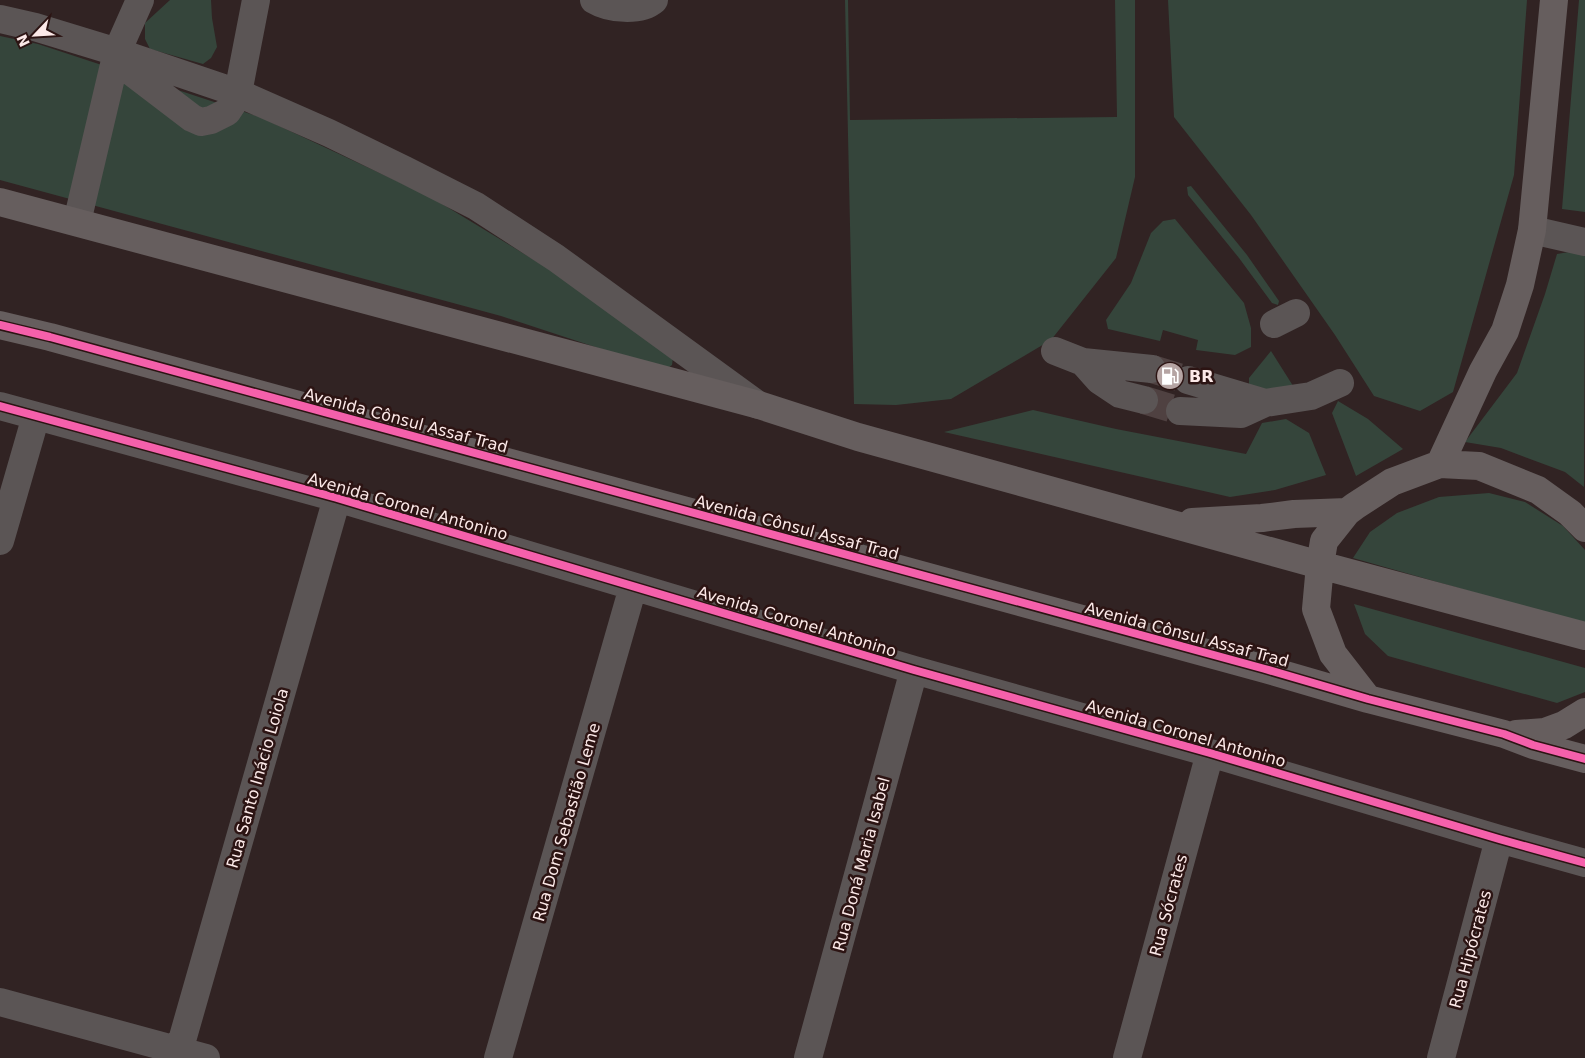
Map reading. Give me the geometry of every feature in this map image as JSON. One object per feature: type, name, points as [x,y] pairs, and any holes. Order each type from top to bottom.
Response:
[{"type":"main road","points":[[1440,464],[1483,371],[1505,331],[1520,285],[1532,230],[1554,0]]},
{"type":"main road","points":[[0,202],[759,405],[858,437],[1170,524],[1585,636]]},
{"type":"main road","name":"Avenida Cônsul Assaf Trad","points":[[0,325],[166,368],[1265,669],[1368,699],[1504,734],[1533,745],[1585,759]]},
{"type":"main road","points":[[1368,699],[1333,654],[1316,609],[1324,541],[1347,512],[1392,482],[1440,464],[1479,466],[1538,490],[1570,513],[1585,528]]},
{"type":"main road","points":[[1170,524],[1294,514],[1347,512]]},
{"type":"main road","points":[[1504,734],[1545,732],[1585,712]]},
{"type":"street","points":[[77,222],[116,56],[140,0]]},
{"type":"street","points":[[116,56],[160,95],[192,118],[201,122],[211,120],[227,112],[238,93],[256,0]]},
{"type":"street","points":[[594,0],[601,4],[626,9],[650,3],[654,0]]},
{"type":"street","points":[[0,19],[35,27],[116,56],[238,93],[329,133],[476,206],[556,258],[759,405]]},
{"type":"street","points":[[1532,230],[1585,242]]},
{"type":"street","points":[[1055,350],[1082,362],[1152,369]]},
{"type":"street","points":[[1082,362],[1099,380],[1120,394],[1144,400]]},
{"type":"street","points":[[1188,380],[1265,404]]},
{"type":"street","points":[[1180,411],[1241,414],[1265,404],[1311,396],[1340,383]]},
{"type":"street","name":"Avenida Coronel Antonino","points":[[0,406],[337,498],[914,670],[1210,753],[1585,863]]},
{"type":"street","points":[[0,541],[36,416]]},
{"type":"street","name":"Rua Santo Inácio Loiola","points":[[178,1054],[337,498]]},
{"type":"street","name":"Rua Dom Sebastião Leme","points":[[498,1058],[633,586]]},
{"type":"street","name":"Rua Doná Maria Isabel","points":[[808,1058],[914,670]]},
{"type":"street","name":"Rua Sócrates","points":[[1127,1058],[1210,753]]},
{"type":"street","name":"Rua Hipócrates","points":[[1441,1058],[1499,839]]},
{"type":"street","points":[[0,1002],[178,1054],[206,1058]]},
{"type":"green space","points":[[170,0],[211,0],[217,47],[211,58],[203,64],[150,49],[145,39],[145,23]]},
{"type":"green space","points":[[845,0],[848,0],[850,120],[1117,117],[1115,0],[1135,0],[1135,177],[1116,258],[1051,340],[951,399],[896,405],[854,404]]},
{"type":"green space","points":[[1168,0],[1527,0],[1514,175],[1453,392],[1420,411],[1374,396],[1335,335],[1251,215],[1174,117]]},
{"type":"green space","points":[[1579,0],[1585,0],[1585,212],[1562,209]]},
{"type":"green space","points":[[0,36],[38,44],[260,117],[429,196],[572,283],[673,357],[672,365],[662,369],[501,316],[0,180]]},
{"type":"green space","points":[[1191,186],[1247,255],[1279,301],[1278,305],[1272,303],[1239,258],[1188,195],[1187,187]]},
{"type":"green space","points":[[1175,219],[1244,303],[1251,328],[1251,347],[1235,355],[1196,350],[1198,340],[1163,330],[1160,341],[1108,329],[1106,320],[1131,283],[1151,233],[1163,221]]},
{"type":"green space","points":[[1585,251],[1584,487],[1565,472],[1501,448],[1465,442],[1517,373],[1557,254]]},
{"type":"green space","points":[[1271,351],[1295,389],[1254,390],[1249,386],[1249,378]]},
{"type":"green space","points":[[1338,401],[1368,419],[1403,449],[1356,476],[1332,413]]},
{"type":"green space","points":[[1033,410],[1116,429],[1246,454],[1262,423],[1286,419],[1309,433],[1326,475],[1275,490],[1230,497],[944,432]]},
{"type":"green space","points":[[1489,493],[1525,502],[1563,526],[1585,550],[1585,624],[1353,558],[1370,532],[1397,513],[1439,497]]},
{"type":"green space","points":[[1354,604],[1585,668],[1585,692],[1557,703],[1388,656],[1365,634]]},
{"type":"tunnel","points":[[1152,369],[1188,380]]},
{"type":"tunnel","points":[[1144,400],[1180,411]]},
{"type":"cycle path","points":[[0,325],[50,337],[1265,669],[1368,699],[1504,734],[1533,745],[1585,759]]},
{"type":"cycle path","points":[[0,406],[337,498],[914,670],[1210,753],[1585,863]]},
{"type":"place","name":"BR","points":[[1170,376]]}]
